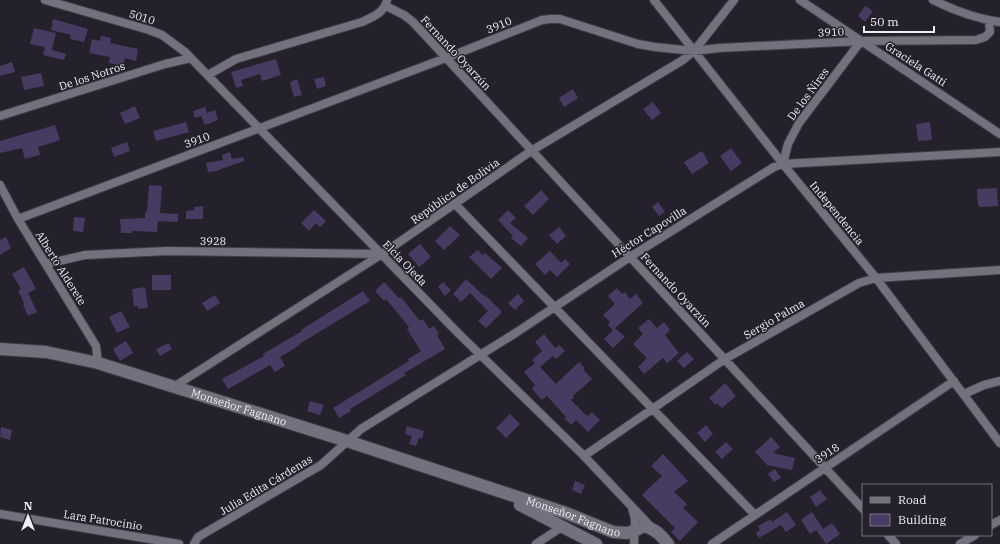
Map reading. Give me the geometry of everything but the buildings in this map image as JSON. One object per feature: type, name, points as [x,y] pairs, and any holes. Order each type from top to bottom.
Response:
[{"type":"street","name":"5010","points":[[45,0],[162,35]]},
{"type":"street","name":"Independencia","points":[[654,0],[783,164],[876,278],[1000,443]]},
{"type":"street","name":"República de Bolivia","points":[[174,386],[382,254],[531,151],[684,60],[694,51],[734,0]]},
{"type":"street","name":"Graciela Gatti","points":[[800,0],[1000,134]]},
{"type":"street","points":[[934,0],[989,21],[1000,22]]},
{"type":"street","points":[[208,75],[236,59],[362,22],[378,15],[387,3]]},
{"type":"street","name":"Fernando Oyarzún","points":[[387,3],[414,22],[531,151],[862,508]]},
{"type":"street","name":"3910","points":[[18,218],[259,129],[542,20],[551,18],[560,19],[638,44],[694,51],[719,48],[861,41],[976,40],[985,37],[990,32],[989,21]]},
{"type":"street","name":"Elcia Ojeda","points":[[162,35],[185,52],[208,75],[479,354],[584,456],[652,529]]},
{"type":"street","name":"De los Ñires","points":[[783,164],[788,144],[799,123],[861,41]]},
{"type":"street","name":"De los Notros","points":[[0,116],[165,64],[191,58]]},
{"type":"street","name":"Héctor Capovilla","points":[[347,441],[361,429],[479,354],[514,334],[630,257],[766,172],[783,164],[1000,152]]},
{"type":"street","name":"Alberto Alderete","points":[[0,185],[18,218],[96,346],[98,363]]},
{"type":"street","points":[[455,204],[755,515]]},
{"type":"street","name":"3928","points":[[46,264],[85,255],[159,251],[382,254]]},
{"type":"street","name":"Sergio Palma","points":[[584,456],[725,359],[859,283],[876,278],[1000,270]]},
{"type":"street","name":"Monseñor Fagnano","points":[[0,349],[46,352],[98,363],[347,441],[566,513],[613,532],[624,533],[634,531],[644,526],[652,529]]},
{"type":"street","name":"3918","points":[[712,544],[954,381]]},
{"type":"street","points":[[964,394],[984,385],[1000,381]]},
{"type":"street","name":"Julia Edita Cárdenas","points":[[194,544],[198,537],[321,465],[347,441]]},
{"type":"street","name":"Monseñor Fagnano","points":[[474,483],[563,526],[596,544]]},
{"type":"street","points":[[632,506],[635,520],[634,544]]},
{"type":"street","name":"Lara Patrocinio","points":[[0,514],[179,544]]},
{"type":"street","points":[[536,544],[563,526]]},
{"type":"street","points":[[652,529],[668,544]]},
{"type":"street","points":[[889,536],[896,544]]},
{"type":"street","points":[[960,544],[973,536]]}]
